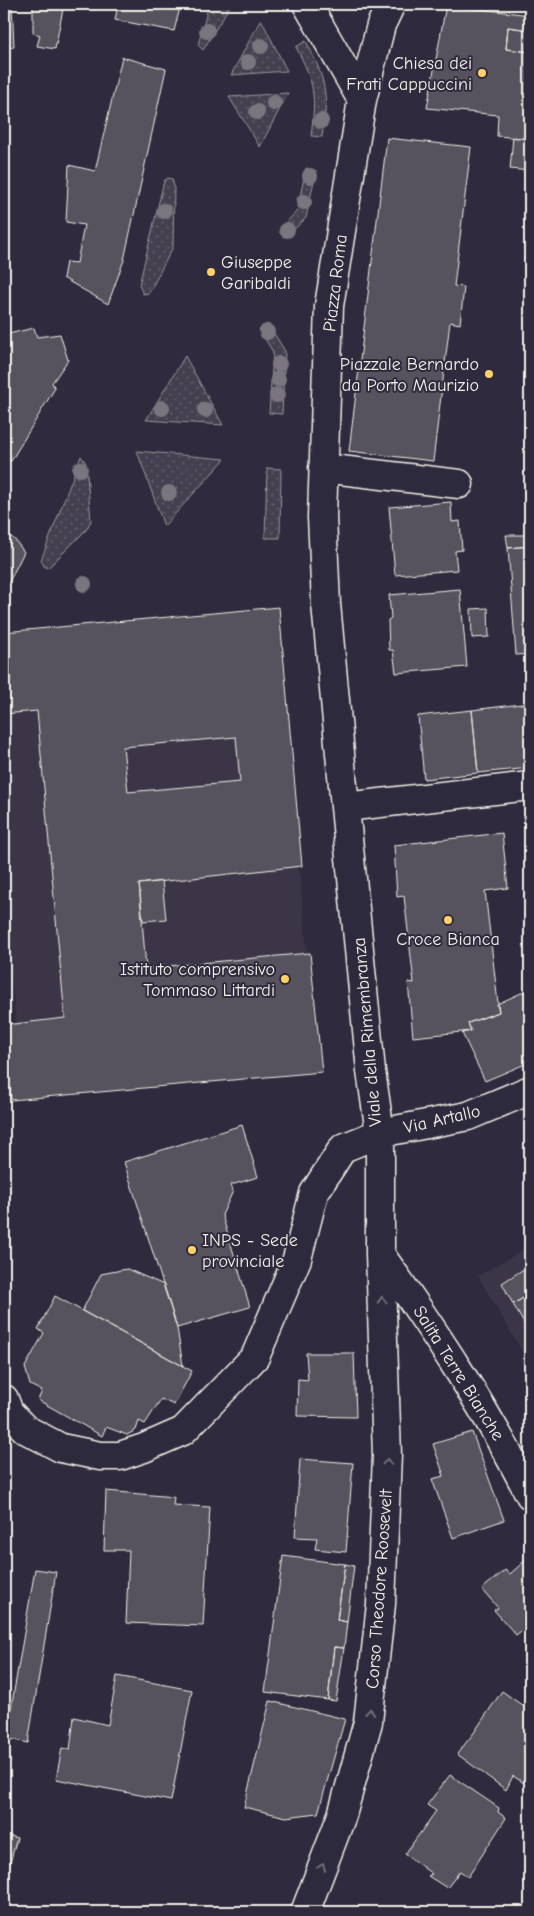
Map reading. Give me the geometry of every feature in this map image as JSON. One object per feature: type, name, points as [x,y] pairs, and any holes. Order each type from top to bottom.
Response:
[{"type":"street","points":[[307,4],[362,100]]},
{"type":"street","name":"Piazza Roma","points":[[326,604],[322,517],[329,306],[362,100],[381,25],[391,4]]},
{"type":"street","points":[[323,468],[459,484]]},
{"type":"street","name":"Viale della Rimembranza","points":[[4,1399],[9,1412],[25,1429],[61,1448],[100,1456],[120,1456],[183,1431],[255,1357],[297,1259],[314,1193],[343,1148],[380,1133],[371,1071],[326,604]]},
{"type":"street","points":[[345,807],[530,786]]},
{"type":"street","name":"Via Artallo","points":[[380,1133],[468,1116],[530,1090]]},
{"type":"street","name":"Corso Theodore Roosevelt","points":[[305,1912],[342,1815],[368,1722],[381,1604],[387,1455],[380,1254],[380,1133]]},
{"type":"street","name":"Salita Terre Bianche","points":[[380,1254],[444,1344],[502,1439],[530,1495]]},
{"type":"shaded area","points":[[209,4],[231,4],[203,50],[198,45]]},
{"type":"shaded area","points":[[261,19],[287,71],[231,75]]},
{"type":"shaded area","points":[[306,41],[318,66],[324,88],[325,109],[322,137],[311,136],[312,90],[307,71],[296,47]]},
{"type":"shaded area","points":[[288,93],[260,147],[229,97]]},
{"type":"shaded area","points":[[306,168],[316,171],[306,218],[286,237],[279,230],[297,211]]},
{"type":"shaded area","points":[[168,178],[172,179],[174,186],[173,247],[149,293],[143,294],[139,285],[164,181]]},
{"type":"shaded area","points":[[268,324],[285,351],[282,414],[269,413],[273,352],[259,329]]},
{"type":"shaded area","points":[[185,356],[223,425],[146,420]]},
{"type":"shaded area","points":[[137,451],[225,459],[164,526]]},
{"type":"shaded area","points":[[81,456],[86,463],[91,521],[86,530],[48,568],[44,566],[41,560]]},
{"type":"shaded area","points":[[267,468],[281,469],[280,538],[265,538]]},
{"type":"shaded area","points":[[274,615],[318,1063],[23,1092],[4,908],[4,640]]},
{"type":"shaded area","points":[[530,1246],[530,1365],[478,1276]]},
{"type":"building","points":[[4,4],[12,4],[14,47],[4,48]]},
{"type":"building","points":[[33,4],[64,4],[55,49],[37,46],[40,35],[33,33]]},
{"type":"building","points":[[118,4],[181,4],[174,31],[115,20]]},
{"type":"building","name":"Chiesa dei Frati Cappuccini","points":[[446,5],[530,15],[530,30],[508,27],[506,49],[530,52],[530,139],[497,136],[498,115],[427,108]]},
{"type":"building","points":[[508,27],[530,30],[530,52],[506,49]]},
{"type":"building","points":[[122,57],[166,69],[124,260],[108,304],[63,278],[66,262],[77,263],[84,225],[66,222],[69,165],[95,171]]},
{"type":"building","points":[[513,137],[530,139],[530,171],[510,169]]},
{"type":"building","points":[[387,138],[471,147],[454,286],[464,287],[460,324],[450,322],[433,461],[349,451]]},
{"type":"building","points":[[34,328],[37,337],[60,334],[68,360],[52,383],[55,388],[11,461],[4,461],[4,335]]},
{"type":"building","points":[[451,502],[452,522],[460,521],[462,550],[455,551],[457,570],[395,575],[389,507]]},
{"type":"building","points":[[4,531],[15,540],[24,552],[4,592]]},
{"type":"building","points":[[506,535],[530,535],[530,546],[508,548]]},
{"type":"building","points":[[530,546],[530,654],[516,655],[508,548]]},
{"type":"building","points":[[460,589],[467,667],[396,673],[393,650],[389,650],[388,620],[391,618],[389,595]]},
{"type":"building","points":[[279,607],[302,866],[139,884],[146,968],[310,953],[322,1072],[11,1100],[4,1022],[14,1024],[65,1018],[37,711],[4,714],[4,632]],"holes":[[[236,737],[240,782],[128,792],[123,747]]]},
{"type":"building","points":[[488,608],[489,637],[472,638],[471,609]]},
{"type":"building","points":[[530,703],[530,768],[478,773],[472,710]]},
{"type":"building","points":[[472,710],[478,773],[424,779],[418,716]]},
{"type":"building","name":"Croce Bianca","points":[[502,833],[508,888],[485,891],[499,1012],[468,1023],[471,1031],[413,1037],[408,982],[414,983],[404,896],[397,897],[394,845]]},
{"type":"building","points":[[162,881],[166,919],[143,921],[139,884]]},
{"type":"building","points":[[530,989],[530,1062],[485,1081],[462,1033],[471,1031],[468,1023],[499,1012],[497,1004]]},
{"type":"building","name":"INPS - Sede provinciale","points":[[242,1125],[258,1177],[231,1185],[233,1191],[222,1215],[250,1307],[177,1328],[124,1162]]},
{"type":"building","points":[[530,1265],[530,1294],[513,1304],[502,1283]]},
{"type":"building","points":[[127,1269],[164,1285],[177,1328],[183,1366],[82,1311],[101,1274]]},
{"type":"building","points":[[530,1294],[530,1334],[513,1304]]},
{"type":"building","points":[[55,1296],[192,1371],[174,1405],[161,1399],[145,1424],[139,1421],[136,1430],[127,1435],[106,1427],[102,1436],[38,1400],[42,1391],[30,1385],[25,1367],[44,1333],[38,1329]]},
{"type":"building","points":[[306,1353],[354,1353],[356,1417],[297,1416],[298,1379],[308,1380]]},
{"type":"building","points":[[472,1432],[504,1520],[453,1538],[432,1479],[444,1476],[433,1444]]},
{"type":"building","points":[[300,1459],[353,1463],[346,1552],[315,1549],[317,1538],[295,1537]]},
{"type":"building","points":[[106,1491],[174,1497],[173,1505],[210,1507],[203,1626],[126,1623],[129,1550],[104,1550]]},
{"type":"building","points":[[283,1556],[345,1564],[337,1620],[347,1622],[344,1648],[334,1647],[328,1700],[265,1692]]},
{"type":"building","points":[[530,1556],[530,1624],[516,1635],[494,1610],[498,1608],[482,1589],[505,1570],[510,1574]]},
{"type":"building","points":[[345,1564],[354,1566],[347,1622],[337,1620]]},
{"type":"building","points":[[35,1569],[56,1572],[28,1743],[6,1738]]},
{"type":"building","points":[[334,1647],[344,1648],[336,1701],[328,1700]]},
{"type":"building","points":[[117,1676],[192,1690],[171,1801],[56,1779],[62,1748],[70,1750],[74,1717],[108,1725]]},
{"type":"building","points":[[502,1691],[530,1711],[530,1774],[524,1783],[513,1776],[506,1790],[457,1754]]},
{"type":"building","points":[[270,1701],[345,1719],[318,1813],[286,1817],[244,1807]]},
{"type":"building","points":[[450,1775],[499,1808],[498,1812],[506,1818],[468,1877],[460,1871],[447,1888],[428,1876],[432,1874],[405,1854],[436,1811],[427,1805]]},
{"type":"building","points":[[4,1834],[17,1838],[4,1884]]},
{"type":"place","name":"Chiesa dei Frati Cappuccini","points":[[482,73]]},
{"type":"place","name":"Giuseppe Garibaldi","points":[[211,272]]},
{"type":"place","name":"Piazzale Bernardo da Porto Maurizio","points":[[489,374]]},
{"type":"place","name":"Croce Bianca","points":[[448,920]]},
{"type":"place","name":"Istituto comprensivo Tommaso Littardi","points":[[285,979]]},
{"type":"place","name":"INPS - Sede provinciale","points":[[192,1250]]}]
